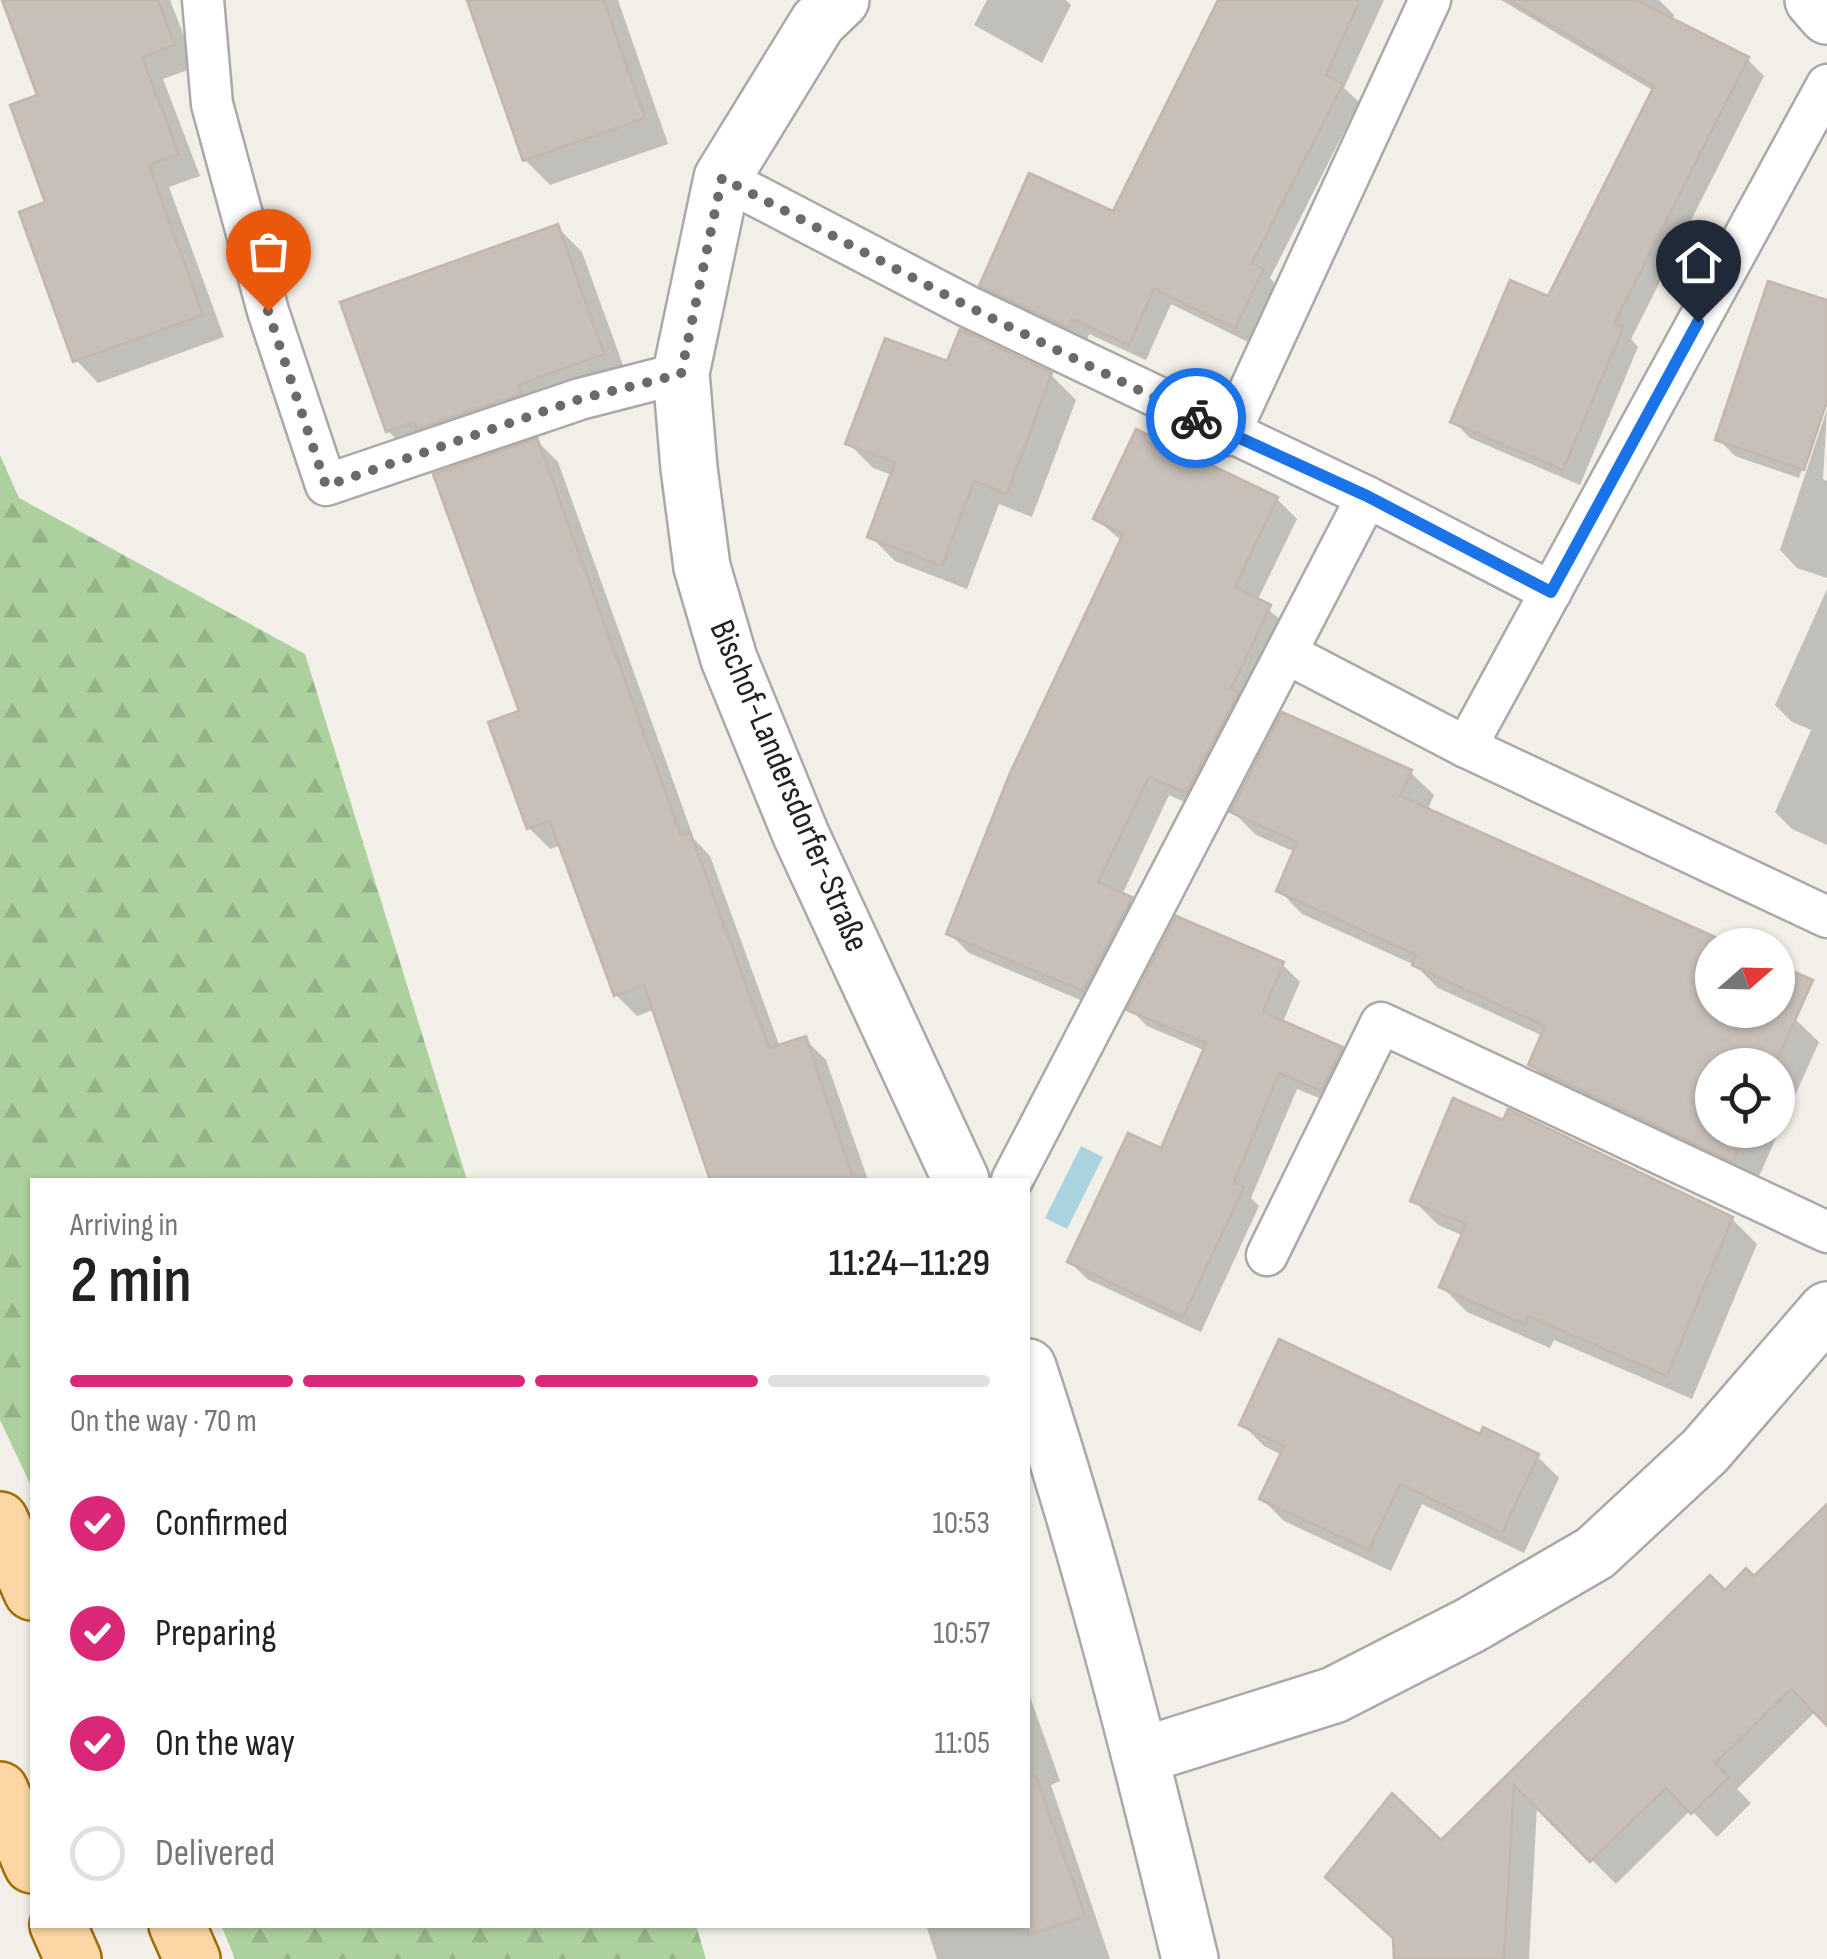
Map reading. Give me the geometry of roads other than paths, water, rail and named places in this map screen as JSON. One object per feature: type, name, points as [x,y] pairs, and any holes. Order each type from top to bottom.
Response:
[{"type":"main road","points":[[0,1520],[30,1588]]},
{"type":"main road","points":[[0,1790],[30,1860]]},
{"type":"main road","points":[[59,1928],[73,1959]]},
{"type":"main road","points":[[179,1928],[192,1959]]},
{"type":"street","points":[[1812,0],[1827,16]]},
{"type":"street","name":"Bischof-Landersdorfer-Straße","points":[[823,7],[722,178],[681,374],[702,567],[729,660],[801,834],[960,1178]]},
{"type":"street","points":[[1142,1756],[1334,1695],[1471,1625],[1595,1553],[1705,1451],[1827,1310]]},
{"type":"street","points":[[1030,1373],[1070,1496],[1142,1756],[1190,1959]]},
{"type":"lane","points":[[203,0],[212,104],[268,311],[326,486],[580,399],[681,374]]},
{"type":"lane","points":[[1230,435],[1430,0]]},
{"type":"lane","points":[[1466,748],[1827,86]]},
{"type":"lane","points":[[722,178],[967,306],[1230,435],[1367,496],[1551,592]]},
{"type":"lane","points":[[1013,1178],[1367,496]]},
{"type":"lane","points":[[1286,653],[1466,748],[1827,917]]},
{"type":"lane","points":[[1267,1255],[1381,1023],[1827,1232]]},
{"type":"water","points":[[1081,1146],[1103,1157],[1067,1229],[1045,1218]]}]
